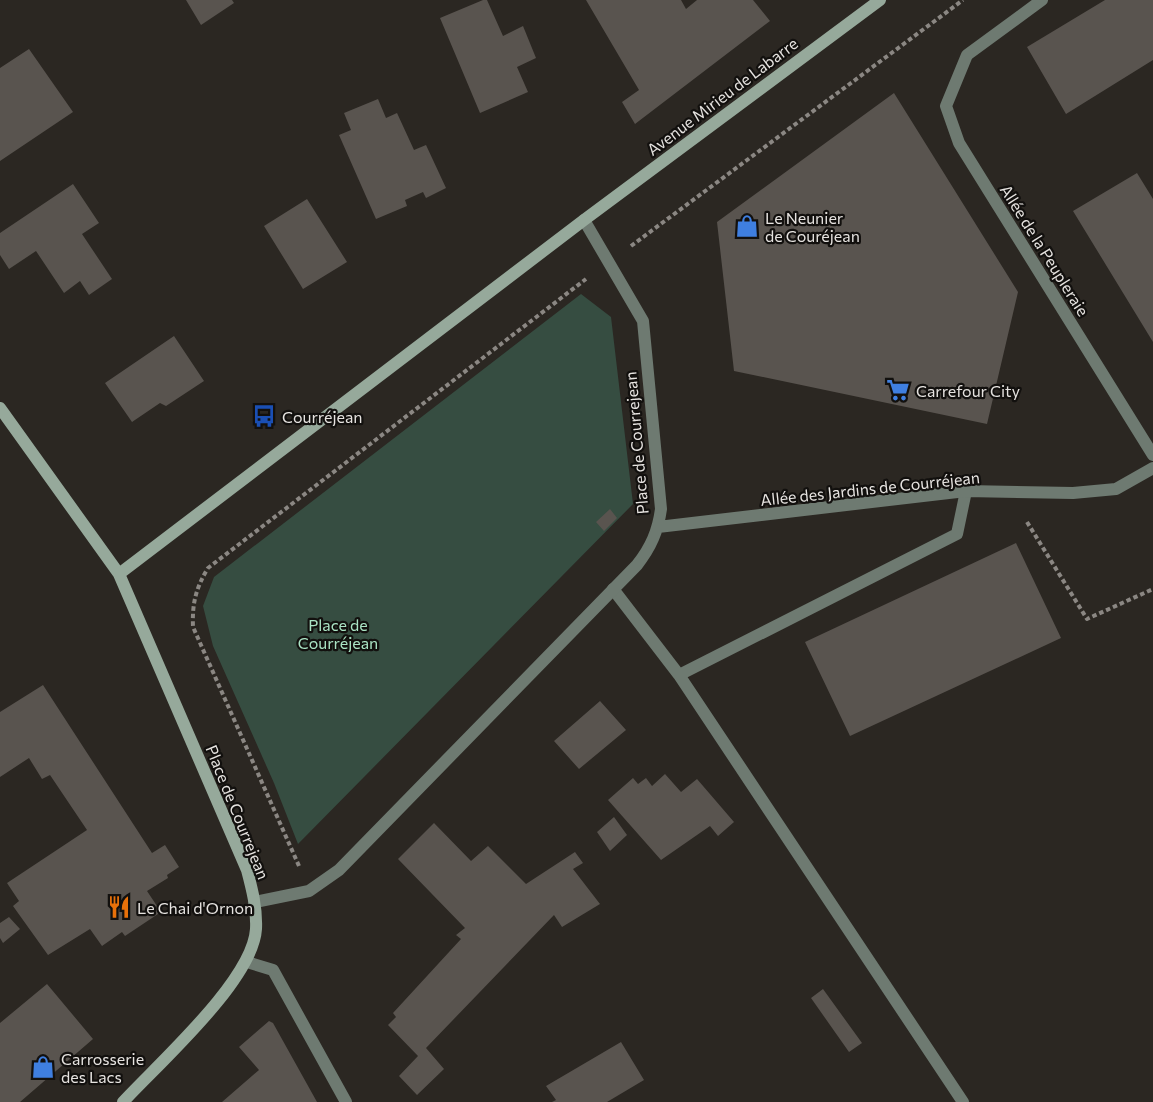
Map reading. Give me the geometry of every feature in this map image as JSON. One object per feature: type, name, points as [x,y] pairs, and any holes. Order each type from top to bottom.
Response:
[{"type":"street","name":"Avenue Mirieu de Labarre","points":[[584,220],[880,0]]},
{"type":"street","name":"Allée de la Peupleraie","points":[[1042,0],[967,55],[946,106],[959,143],[1153,455]]},
{"type":"street","name":"Place de Courrejean","points":[[0,408],[119,574],[247,870],[255,902],[309,891],[339,870],[613,589],[650,547],[658,527],[660,508],[643,321],[584,220]]},
{"type":"street","points":[[119,574],[584,220]]},
{"type":"street","name":"Allée des Jardins de Courréjean","points":[[658,527],[966,491],[1073,493],[1116,489],[1153,468]]},
{"type":"street","points":[[679,675],[957,534],[966,491]]},
{"type":"street","points":[[613,589],[679,675],[963,1102]]},
{"type":"street","points":[[123,1102],[220,998],[247,962],[256,931],[255,902]]},
{"type":"street","points":[[247,962],[273,970],[346,1102]]},
{"type":"path","points":[[644,236],[963,0]]},
{"type":"path","points":[[309,891],[193,627],[192,608],[196,587],[208,568],[581,283]]},
{"type":"path","points":[[1027,522],[1088,619],[1153,589]]},
{"type":"green space","name":"Place de Courréjean","points":[[581,294],[611,317],[633,504],[298,844],[274,783],[213,646],[203,606],[214,577]]},
{"type":"building","points":[[186,0],[232,0],[234,3],[201,25]]},
{"type":"building","points":[[487,0],[503,36],[523,26],[536,58],[517,67],[528,92],[480,113],[440,18]]},
{"type":"building","points":[[586,0],[681,0],[686,9],[697,0],[753,0],[770,21],[635,124],[622,102],[639,90]]},
{"type":"building","points":[[1105,0],[1153,0],[1153,60],[1066,114],[1027,47]]},
{"type":"building","points":[[29,49],[73,112],[0,161],[0,68]]},
{"type":"building","points":[[894,93],[1018,292],[987,424],[734,371],[717,222]]},
{"type":"building","points":[[378,99],[386,118],[397,113],[414,150],[426,145],[446,188],[426,198],[423,192],[405,200],[407,206],[376,219],[339,135],[351,130],[344,113]]},
{"type":"building","points":[[1137,173],[1153,199],[1153,342],[1073,211]]},
{"type":"building","points":[[73,184],[99,223],[82,234],[112,279],[89,295],[80,281],[64,293],[36,251],[9,269],[0,255],[0,233]]},
{"type":"building","points":[[307,199],[347,262],[303,289],[264,226]]},
{"type":"building","points":[[174,336],[204,381],[166,406],[160,403],[132,422],[105,383]]},
{"type":"building","points":[[610,509],[617,518],[604,531],[596,522]]},
{"type":"building","points":[[1016,543],[1061,638],[850,736],[805,642]]},
{"type":"building","points":[[43,685],[152,853],[165,845],[179,867],[167,875],[168,878],[147,891],[161,912],[125,936],[122,932],[102,946],[90,929],[48,955],[13,906],[19,901],[7,883],[87,830],[50,775],[42,779],[29,758],[0,777],[0,712]]},
{"type":"building","points":[[600,701],[626,730],[579,769],[554,741]]},
{"type":"building","points":[[665,774],[681,792],[697,779],[734,822],[718,836],[710,826],[661,860],[608,800],[633,778],[638,784],[646,778],[652,786]]},
{"type":"building","points":[[614,817],[627,835],[610,851],[597,832]]},
{"type":"building","points":[[434,823],[471,861],[488,846],[526,884],[575,852],[583,863],[573,869],[600,904],[562,927],[554,915],[426,1048],[444,1069],[417,1095],[399,1076],[418,1056],[388,1025],[396,1017],[393,1013],[461,939],[456,935],[465,928],[398,859]]},
{"type":"building","points":[[9,917],[20,929],[3,943],[0,938],[0,923]]},
{"type":"building","points":[[47,984],[93,1039],[20,1102],[0,1102],[0,1023]]},
{"type":"building","points":[[823,989],[862,1043],[849,1052],[811,998]]},
{"type":"building","points":[[269,1021],[273,1023],[317,1102],[222,1102],[259,1070],[239,1047]]},
{"type":"building","points":[[621,1042],[644,1080],[607,1102],[552,1102],[556,1100],[546,1086]]},
{"type":"place","name":"Le Neunier de Couréjean","points":[[747,226]]},
{"type":"place","name":"Carrefour City","points":[[898,390]]},
{"type":"place","name":"Courréjean","points":[[264,416]]},
{"type":"place","name":"Le Chai d'Ornon","points":[[119,907]]},
{"type":"place","name":"Carrosserie des Lacs","points":[[43,1067]]}]
